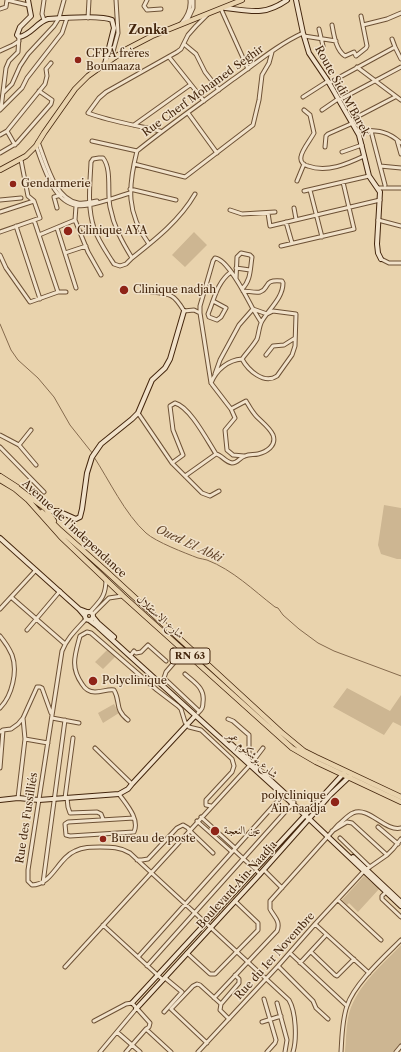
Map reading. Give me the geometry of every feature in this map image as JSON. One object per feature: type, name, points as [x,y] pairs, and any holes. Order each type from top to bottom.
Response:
[{"type":"main road","points":[[0,170],[21,160],[37,144],[75,89],[88,76],[105,64],[127,49],[152,36],[242,0]]},
{"type":"main road","name":"Avenue de l'independance","points":[[0,476],[20,489],[60,530],[281,732],[304,751],[344,773]]},
{"type":"main road","name":"شارع الاستقلال","points":[[0,480],[22,495],[44,513],[60,537],[123,596],[292,748],[304,756],[344,773],[401,802]]},
{"type":"main road","name":"RN 63","points":[[350,776],[401,797]]},
{"type":"street","points":[[0,9],[6,7],[7,0],[28,2],[32,16],[20,27],[17,34],[19,39],[18,52],[9,61],[6,68],[1,109]]},
{"type":"street","points":[[44,0],[42,14],[44,20]]},
{"type":"street","points":[[3,92],[12,84],[20,66],[28,54],[54,26],[59,18],[64,0]]},
{"type":"street","points":[[88,18],[89,0]]},
{"type":"street","points":[[111,60],[118,33],[116,0]]},
{"type":"street","points":[[147,0],[144,6],[147,10],[161,9]]},
{"type":"street","points":[[186,23],[193,8],[191,0]]},
{"type":"street","points":[[181,25],[187,18],[191,0]]},
{"type":"street","points":[[248,69],[223,8],[247,11],[264,11],[287,0]]},
{"type":"street","name":"Route Sidi M'Barek","points":[[296,0],[303,34],[312,57],[352,122],[362,144],[369,176],[378,188],[380,200],[377,248],[381,259]]},
{"type":"street","points":[[363,25],[401,13]]},
{"type":"street","points":[[161,131],[122,124],[88,113],[99,98],[106,92],[181,49],[188,35],[208,14]]},
{"type":"street","points":[[332,25],[336,41],[344,56],[354,52],[356,56],[366,47],[361,16]]},
{"type":"street","points":[[0,51],[13,45],[44,20],[59,18],[108,18],[114,23],[113,34],[105,64]]},
{"type":"street","points":[[1,109],[22,88],[27,78],[62,33],[67,18]]},
{"type":"street","points":[[319,29],[323,46]]},
{"type":"street","points":[[303,34],[336,41]]},
{"type":"street","name":"Rue Cherf Mohamed Seghir","points":[[150,244],[135,220],[130,191],[137,151],[161,131],[289,40],[303,34]]},
{"type":"street","points":[[392,39],[401,59]]},
{"type":"street","points":[[184,44],[196,54],[205,72],[219,90]]},
{"type":"street","points":[[303,98],[328,82],[395,47]]},
{"type":"street","points":[[134,164],[185,177],[254,123],[262,75],[269,63],[272,52]]},
{"type":"street","points":[[169,57],[204,101]]},
{"type":"street","points":[[0,135],[7,131],[45,84],[47,76],[46,70],[51,63]]},
{"type":"street","points":[[357,67],[375,82],[401,100]]},
{"type":"street","points":[[322,110],[401,67]]},
{"type":"street","points":[[134,125],[190,85]]},
{"type":"street","points":[[0,153],[15,145],[51,104],[52,100],[39,91]]},
{"type":"street","points":[[325,147],[326,136],[328,134],[352,122],[395,96]]},
{"type":"street","points":[[304,110],[310,116],[314,133],[301,156],[301,162],[314,168],[333,168],[364,156]]},
{"type":"street","points":[[188,113],[217,153]]},
{"type":"street","points":[[356,130],[385,132],[401,143]]},
{"type":"street","points":[[7,131],[15,145]]},
{"type":"street","points":[[371,131],[385,185]]},
{"type":"street","points":[[397,140],[401,154]]},
{"type":"street","points":[[92,141],[137,151]]},
{"type":"street","points":[[37,144],[52,185],[67,202],[76,206],[109,199],[130,191],[176,200]]},
{"type":"street","points":[[342,152],[362,144]]},
{"type":"street","points":[[132,258],[115,227],[109,199],[107,165],[103,158],[95,158],[91,162],[90,204],[94,228],[114,264],[120,266],[124,265],[168,228],[188,206],[195,194]]},
{"type":"street","points":[[0,232],[39,218],[40,216],[34,201],[28,196],[21,160]]},
{"type":"street","points":[[297,181],[304,164]]},
{"type":"street","points":[[380,166],[401,168]]},
{"type":"street","points":[[304,191],[369,176]]},
{"type":"street","points":[[281,246],[354,229],[343,182]]},
{"type":"street","points":[[378,188],[401,188]]},
{"type":"street","points":[[310,190],[322,237]]},
{"type":"street","points":[[57,208],[54,197],[61,195],[76,203],[90,204]]},
{"type":"street","points":[[0,200],[21,198]]},
{"type":"street","points":[[268,213],[270,226],[380,200]]},
{"type":"street","points":[[0,212],[34,201]]},
{"type":"street","points":[[76,206],[75,220],[101,275]]},
{"type":"street","points":[[294,208],[296,219]]},
{"type":"street","points":[[230,210],[242,214],[275,212]]},
{"type":"street","points":[[34,220],[58,292]]},
{"type":"street","points":[[39,234],[75,220]]},
{"type":"street","points":[[378,220],[401,226]]},
{"type":"street","points":[[286,222],[292,243]]},
{"type":"street","points":[[16,226],[40,299]]},
{"type":"street","points":[[57,228],[76,288]]},
{"type":"street","points":[[81,234],[94,228]]},
{"type":"street","points":[[65,253],[86,246]]},
{"type":"street","points":[[236,279],[237,257],[241,253],[251,256],[249,279],[243,290]]},
{"type":"street","points":[[0,255],[6,268],[30,302],[58,292],[66,292]]},
{"type":"street","points":[[231,409],[246,401],[255,415],[269,429],[274,437],[274,444],[267,451],[244,456],[233,455],[227,450],[226,447],[225,428],[234,421],[235,418],[231,409],[212,381],[200,312],[200,306],[215,258],[219,258],[223,261],[231,272],[261,322]]},
{"type":"street","points":[[381,259],[389,263],[401,263]]},
{"type":"street","points":[[236,268],[250,270]]},
{"type":"street","points":[[213,301],[226,308],[221,317],[217,320],[209,317],[208,314],[213,301],[224,277],[231,272]]},
{"type":"street","points":[[212,381],[220,370],[229,362],[242,359],[254,344],[261,322],[276,303],[283,285],[282,281],[270,281],[261,292],[243,290]]},
{"type":"street","points":[[44,513],[58,511],[76,519],[80,517],[90,461],[97,449],[106,439],[138,413],[152,380],[165,368],[170,359],[184,312],[178,301],[173,296],[165,293],[151,292]]},
{"type":"street","points":[[184,312],[194,310],[200,306]]},
{"type":"street","points":[[242,359],[248,368],[256,375],[270,379],[277,376],[292,355],[295,346],[296,314],[273,311],[267,314],[253,309]]},
{"type":"street","points":[[212,381],[220,360],[239,325],[253,309]]},
{"type":"street","points":[[194,310],[200,312]]},
{"type":"street","points":[[266,355],[273,346],[284,345],[296,338]]},
{"type":"street","points":[[172,463],[183,455],[173,430],[170,406],[175,403],[189,413],[216,454],[219,454],[225,460],[230,462],[238,461],[244,456]]},
{"type":"street","points":[[138,413],[172,463],[202,493],[212,495],[219,491]]},
{"type":"street","points":[[19,445],[31,430]]},
{"type":"street","points":[[0,435],[19,445],[36,465]]},
{"type":"street","points":[[0,447],[44,492]]},
{"type":"street","points":[[185,476],[216,454]]},
{"type":"street","points":[[0,538],[79,609],[89,616]]},
{"type":"street","points":[[0,609],[36,570]]},
{"type":"street","points":[[89,616],[104,596],[106,579]]},
{"type":"street","points":[[27,630],[60,591]]},
{"type":"street","points":[[89,616],[109,598],[123,596]]},
{"type":"street","points":[[11,597],[65,644]]},
{"type":"street","name":"Rue des Fussilliés","points":[[43,883],[37,885],[32,884],[28,881],[27,877],[62,651],[65,644],[74,632],[89,616]]},
{"type":"street","name":"شارع بوشكوم عمر","points":[[89,616],[367,869],[386,892],[401,906]]},
{"type":"street","points":[[74,632],[80,636]]},
{"type":"street","points":[[128,720],[119,709],[114,690],[95,692],[85,688],[78,678],[74,665],[80,636],[86,632],[91,633],[157,690],[178,706],[181,709],[187,725],[201,730],[232,759],[232,772],[206,800],[206,805],[211,806]]},
{"type":"street","points":[[0,636],[14,662],[14,678],[12,688],[6,702],[0,708]]},
{"type":"street","points":[[131,655],[134,651],[136,653],[141,652],[148,645],[166,661]]},
{"type":"street","points":[[184,651],[166,672],[164,678],[197,714]]},
{"type":"street","points":[[0,800],[18,798],[39,800],[119,794],[128,789],[202,709],[203,692],[185,674]]},
{"type":"street","points":[[0,768],[2,731],[11,729],[23,718],[37,687],[42,688],[52,716],[79,722]]},
{"type":"street","points":[[18,798],[25,738],[23,718]]},
{"type":"street","points":[[228,719],[233,721],[249,735],[249,752],[251,762]]},
{"type":"street","points":[[43,883],[65,720]]},
{"type":"street","points":[[25,738],[48,743]]},
{"type":"street","points":[[73,738],[66,798],[68,808],[70,813],[97,812],[103,819]]},
{"type":"street","points":[[95,748],[132,784]]},
{"type":"street","points":[[65,967],[263,748]]},
{"type":"street","name":"Boulevard Ain Naadja","points":[[132,1003],[344,773]]},
{"type":"street","name":"Boulevard Ain Naadja","points":[[136,1008],[262,872],[331,794],[350,776]]},
{"type":"street","points":[[119,794],[134,818],[136,827],[134,832],[66,835],[66,824],[68,822],[134,818]]},
{"type":"street","points":[[138,957],[284,794]]},
{"type":"street","points":[[147,966],[294,803]]},
{"type":"street","points":[[214,998],[277,931],[277,918],[271,911],[269,906],[270,901],[329,834],[349,815],[354,812],[365,813],[390,827],[397,829],[401,828]]},
{"type":"street","points":[[201,817],[256,870],[262,872],[282,888]]},
{"type":"street","points":[[197,821],[234,850]]},
{"type":"street","points":[[329,834],[347,822],[352,822],[387,855]]},
{"type":"street","points":[[137,860],[148,859],[179,826],[186,826],[213,853]]},
{"type":"street","points":[[378,827],[398,844]]},
{"type":"street","points":[[340,838],[367,869],[401,902]]},
{"type":"street","name":"Rue du 1er Novembre","points":[[198,1052],[367,869],[387,855],[401,839]]},
{"type":"street","points":[[43,883],[67,856],[82,848],[113,847],[130,853],[285,995],[293,1008],[295,1042],[293,1052]]},
{"type":"street","points":[[386,892],[382,896],[382,899],[401,917]]},
{"type":"street","points":[[338,900],[382,940]]},
{"type":"street","points":[[187,953],[211,974],[217,973],[258,930],[259,925],[256,921],[235,901]]},
{"type":"street","points":[[315,924],[369,973]]},
{"type":"street","points":[[103,925],[157,976],[164,979],[185,995]]},
{"type":"street","points":[[300,963],[326,935]]},
{"type":"street","points":[[341,1052],[347,1006],[350,997],[369,973],[401,940]]},
{"type":"street","points":[[311,952],[337,976],[354,959]]},
{"type":"street","points":[[290,953],[347,1006]]},
{"type":"street","points":[[278,966],[313,1000],[316,1008],[328,1019]]},
{"type":"street","points":[[229,1019],[220,1010],[221,1004],[239,983],[239,979],[235,975]]},
{"type":"street","points":[[207,1043],[171,1009],[193,986],[197,984],[221,1004]]},
{"type":"street","points":[[164,1012],[182,992]]},
{"type":"street","points":[[264,999],[276,1040],[267,1052]]},
{"type":"street","points":[[94,1021],[126,1004],[132,1003],[150,1023],[146,1030],[126,1052]]},
{"type":"street","points":[[276,1004],[287,1040],[285,1052]]},
{"type":"street","points":[[100,1052],[136,1008]]},
{"type":"street","points":[[262,1022],[280,1016]]},
{"type":"street","points":[[146,1030],[171,1052]]},
{"type":"street","points":[[117,1032],[140,1052]]},
{"type":"street","points":[[396,1052],[401,1046]]},
{"type":"shaded area","points":[[194,232],[207,245],[185,267],[172,255]]},
{"type":"shaded area","points":[[384,505],[401,508],[401,559],[381,554],[378,545]]},
{"type":"shaded area","points":[[107,650],[115,657],[103,669],[95,662]]},
{"type":"shaded area","points":[[347,688],[390,711],[401,695],[401,726],[393,722],[384,735],[333,707]]},
{"type":"shaded area","points":[[114,704],[119,713],[103,723],[98,713]]},
{"type":"shaded area","points":[[364,876],[379,889],[358,912],[349,903],[347,905],[342,900]]},
{"type":"shaded area","points":[[401,945],[401,1043],[393,1052],[345,1052],[348,1018],[356,997],[369,978]]},
{"type":"waterway","name":"Oued El Abki","points":[[0,324],[11,350],[18,360],[38,378],[54,397],[70,425],[93,454]]},
{"type":"waterway","name":"Oued El Abki","points":[[94,457],[131,516],[146,533],[171,547],[207,560],[226,569],[278,608],[283,615],[318,643],[334,651],[401,676]]},
{"type":"place","name":"CFPA frères Boumaaza","points":[[78,60]]},
{"type":"place","name":"Gendarmerie","points":[[13,184]]},
{"type":"place","name":"Clinique AYA","points":[[68,231]]},
{"type":"place","name":"Clinique nadjah","points":[[124,290]]},
{"type":"place","name":"Polyclinique","points":[[93,681]]},
{"type":"place","name":"polyclinique Ain naadja","points":[[335,802]]},
{"type":"place","name":"عين النعجة","points":[[215,831]]},
{"type":"place","name":"Bureau de poste","points":[[103,839]]},
{"type":"district","name":"Zonka","points":[[148,31]]}]
